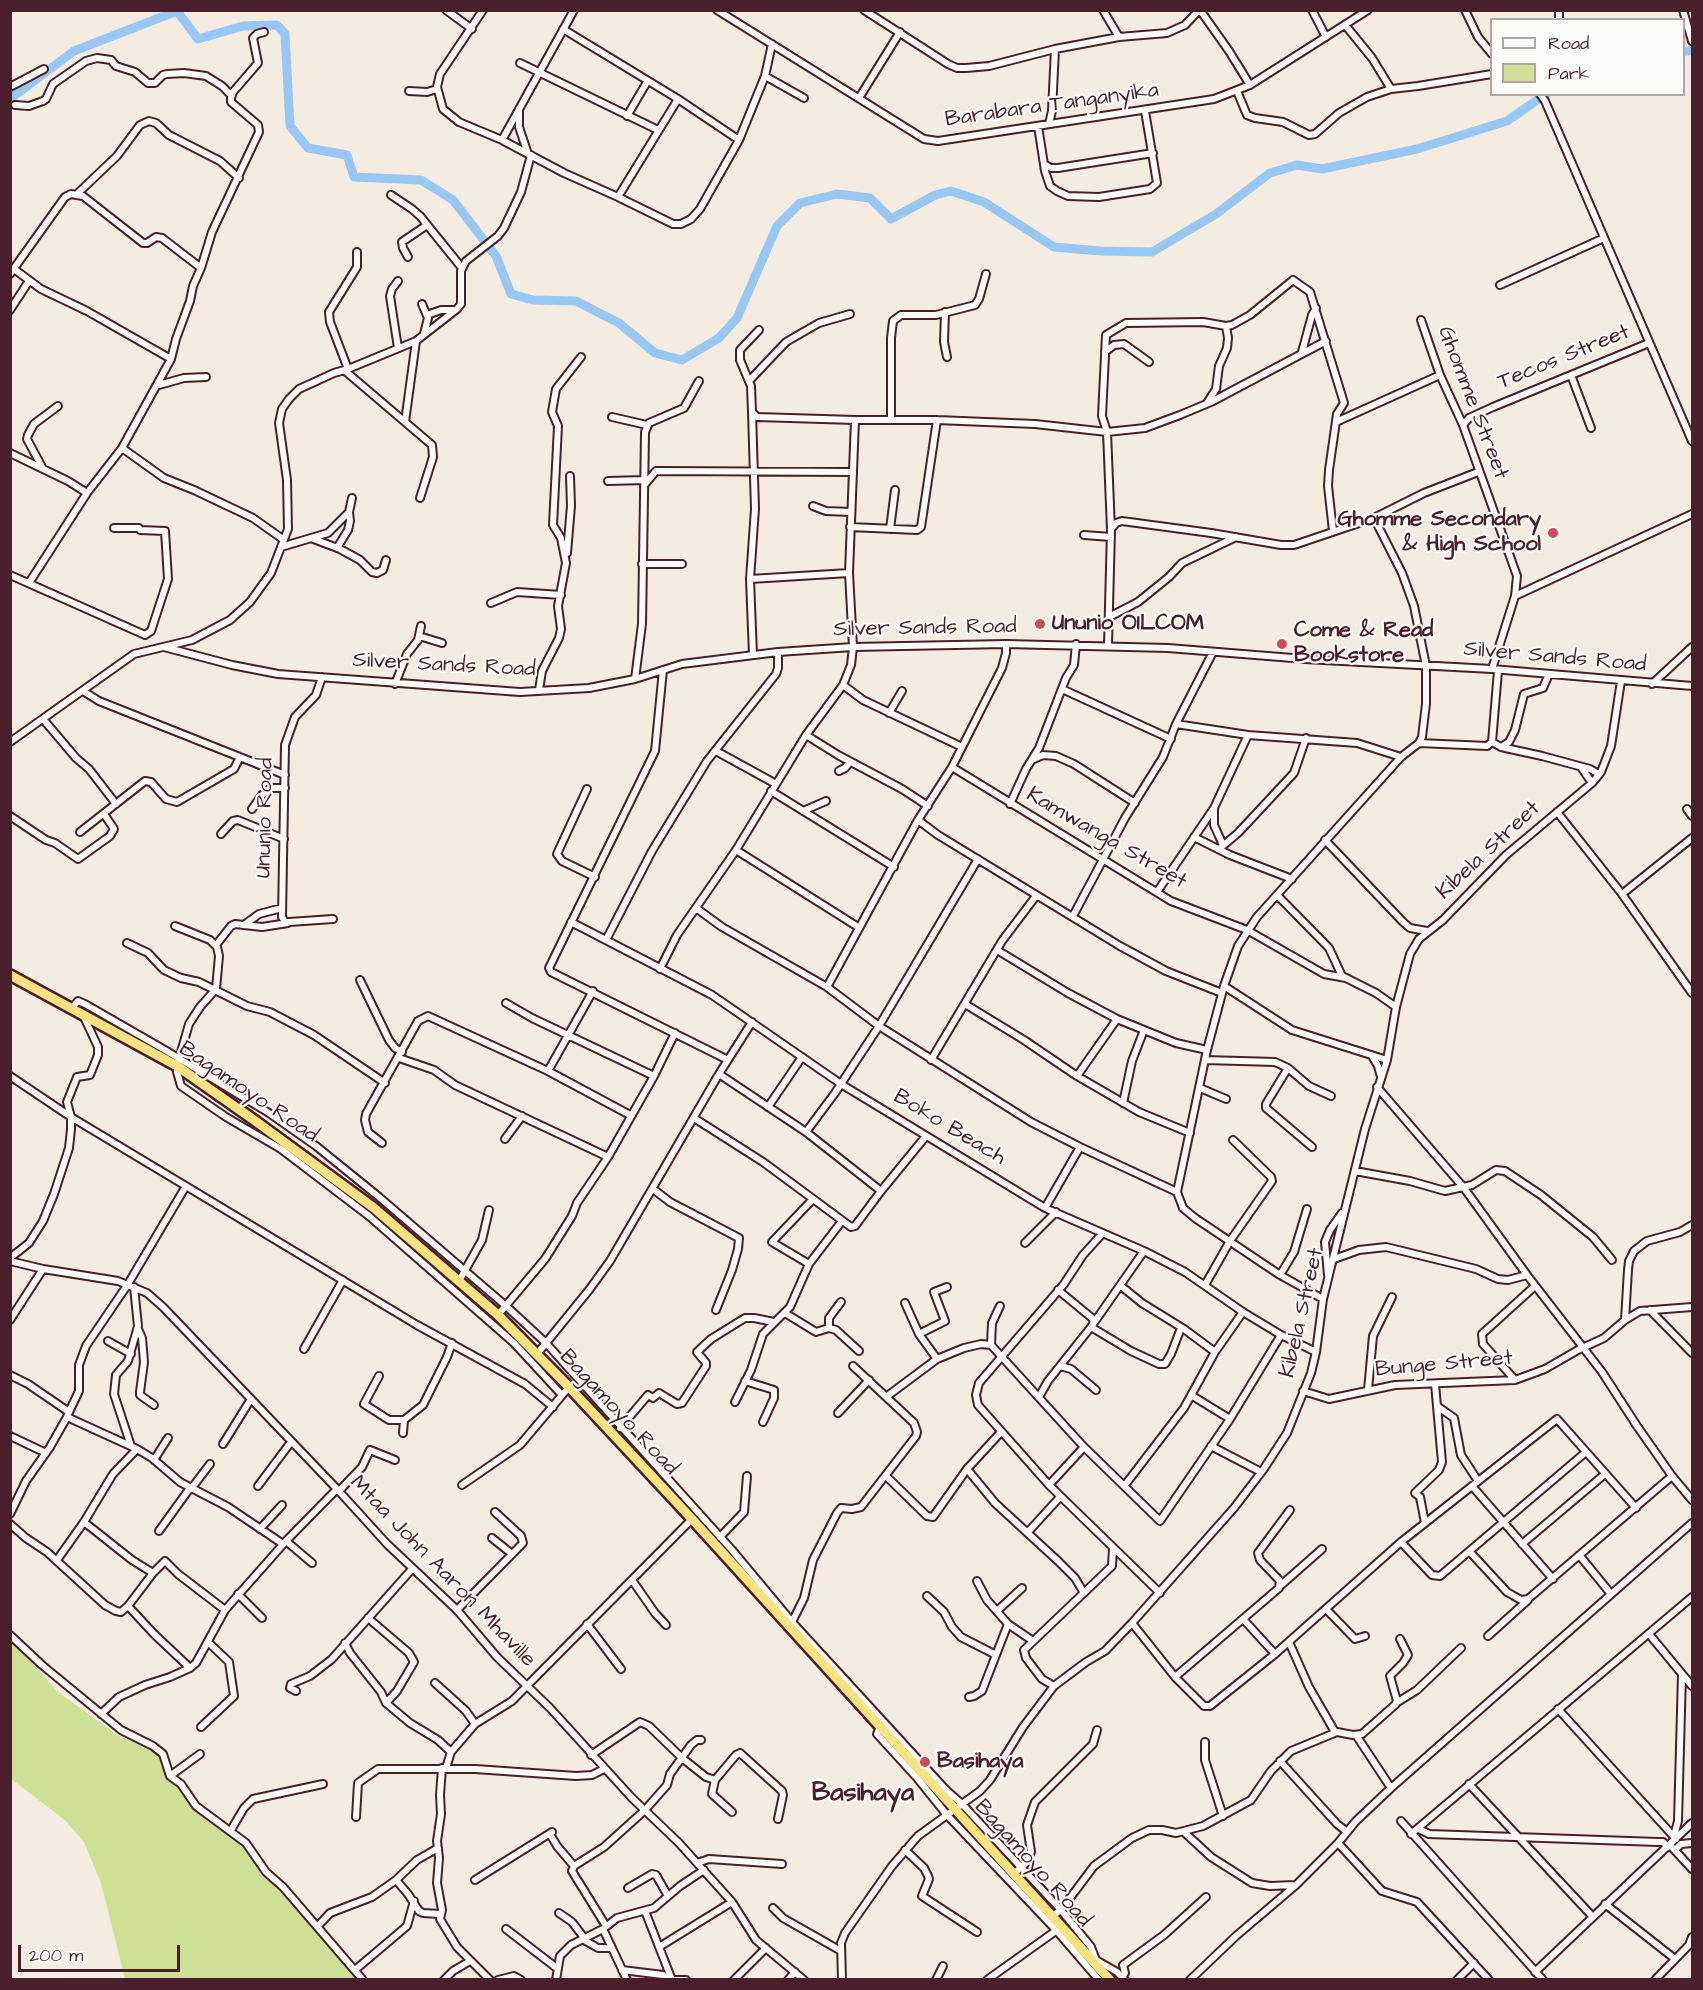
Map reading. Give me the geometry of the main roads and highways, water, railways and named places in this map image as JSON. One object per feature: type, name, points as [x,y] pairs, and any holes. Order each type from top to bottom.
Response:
[{"type":"highway","name":"Bagamoyo Road","points":[[10,975],[84,1017],[178,1062],[309,1164],[374,1208],[498,1315],[569,1387],[880,1727],[959,1807],[1016,1871],[1052,1916],[1059,1929],[1094,1961],[1110,1980]]},
{"type":"waterway","points":[[10,99],[74,51],[177,11],[198,39],[243,26],[277,25],[285,34],[290,126],[308,148],[347,155],[354,177],[421,180],[453,200],[496,256],[511,294],[533,300],[576,301],[619,323],[655,353],[682,360],[719,338],[737,318],[777,226],[800,203],[837,194],[870,198],[891,219],[935,195],[951,191],[984,202],[1054,247],[1152,252],[1216,214],[1270,173],[1297,165],[1322,169],[1417,149],[1507,121],[1543,96]]},
{"type":"waterway","points":[[1685,52],[1692,50]]},
{"type":"place","name":"Ghomme Secondary & High School","points":[[1553,533]]},
{"type":"place","name":"Ununio OILCOM","points":[[1040,624]]},
{"type":"place","name":"Come & Read Bookstore","points":[[1282,644]]},
{"type":"place","name":"Basihaya","points":[[925,1762]]},
{"type":"district","name":"Basihaya","points":[[863,1795]]}]
